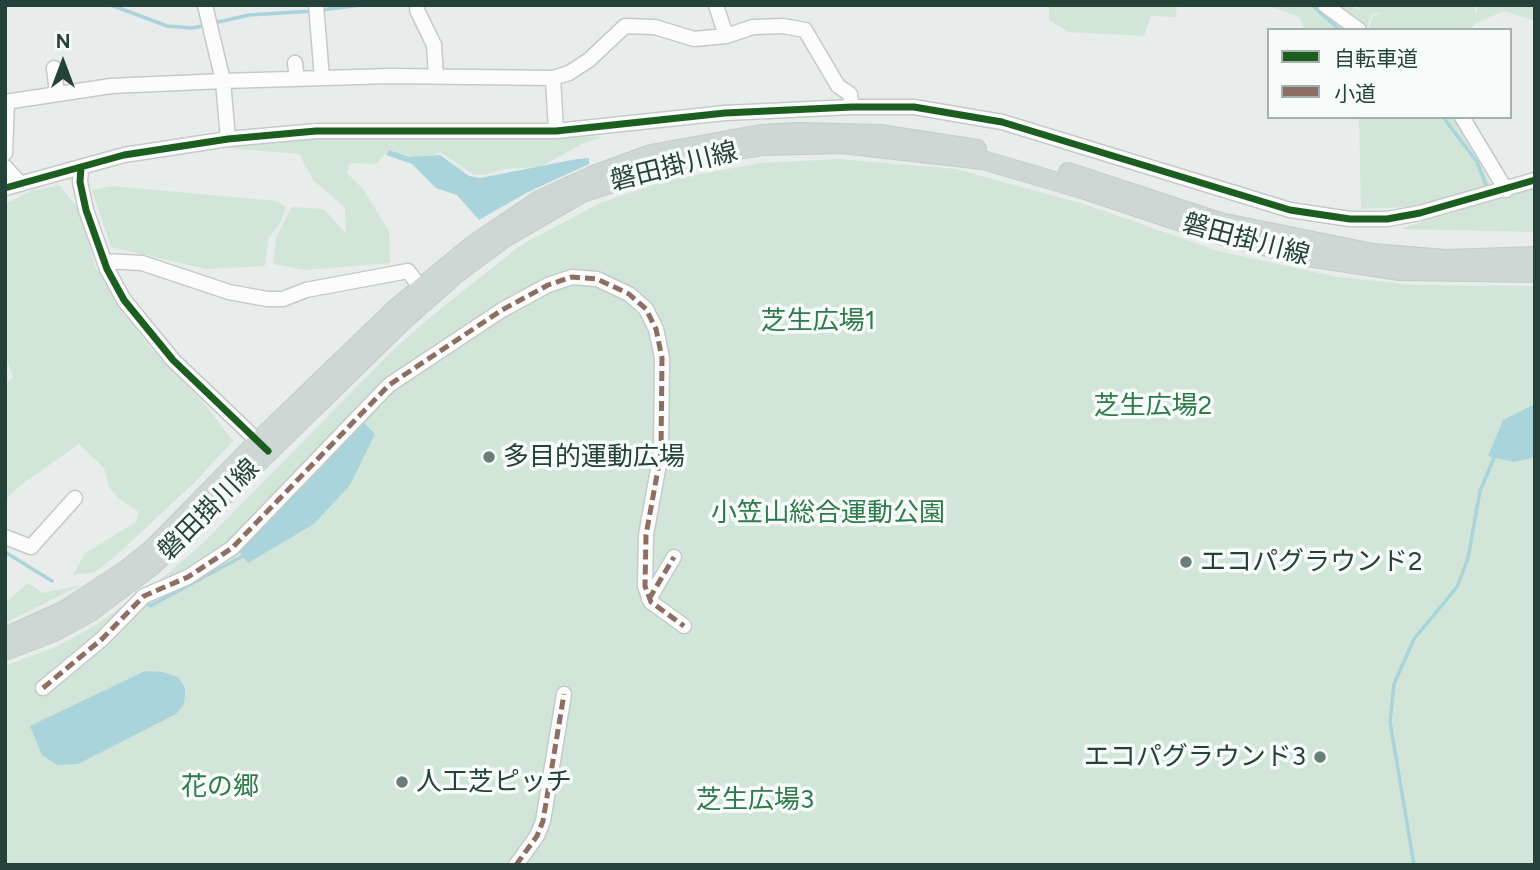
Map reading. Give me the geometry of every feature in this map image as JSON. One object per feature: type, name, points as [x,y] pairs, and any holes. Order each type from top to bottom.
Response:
[{"type":"main road","name":"磐田掛川線","points":[[5,651],[54,632],[133,582],[186,536],[263,446],[420,288],[474,244],[539,200],[591,176],[651,154],[689,145],[798,132],[880,134],[1005,154],[1220,222],[1373,253],[1446,258],[1535,256]]},
{"type":"main road","name":"磐田掛川線","points":[[5,637],[63,611],[127,569],[456,274],[506,237],[582,192],[657,166],[730,150],[842,145],[983,160],[1085,190],[1223,236],[1307,257],[1400,271],[1535,273]]},
{"type":"street","points":[[716,5],[726,36]]},
{"type":"street","points":[[1325,5],[1356,28]]},
{"type":"street","points":[[417,10],[434,45],[436,76]]},
{"type":"street","points":[[207,12],[223,81],[228,139]]},
{"type":"street","points":[[316,12],[321,78]]},
{"type":"street","points":[[5,153],[6,102],[111,86],[223,81],[436,76],[553,78],[569,74],[589,60],[625,26],[655,27],[694,39],[726,36],[753,27],[783,26],[804,30],[838,86],[850,94],[852,107]]},
{"type":"street","points":[[295,63],[298,79]]},
{"type":"street","points":[[54,68],[57,94]]},
{"type":"street","points":[[553,78],[556,131]]},
{"type":"street","points":[[5,188],[124,155],[228,139],[316,131],[556,131],[712,114],[852,107],[914,107],[1002,122],[1247,198],[1314,215],[1387,219],[1506,190],[1535,180]]},
{"type":"street","points":[[1463,119],[1506,190]]},
{"type":"street","points":[[7,165],[21,184]]},
{"type":"street","points":[[81,167],[80,181],[86,210],[104,261],[124,300],[173,360],[263,446]]},
{"type":"street","points":[[104,261],[142,263],[229,292],[268,299],[283,299],[306,290],[408,271],[420,288]]},
{"type":"street","points":[[43,688],[102,639],[144,596],[188,577],[232,548],[389,385],[502,310],[548,285],[572,277],[597,279],[629,294],[651,318],[662,349],[662,453],[646,535],[645,586],[649,599],[684,626]]},
{"type":"street","points":[[5,537],[31,547],[75,498]]},
{"type":"street","points":[[649,599],[674,557]]},
{"type":"street","points":[[516,865],[537,836],[543,821],[564,694]]},
{"type":"green space","points":[[1049,5],[1177,5],[1176,17],[1151,16],[1144,36],[1068,32],[1049,20]]},
{"type":"green space","points":[[1267,5],[1346,5],[1363,11],[1354,5],[1474,5],[1476,16],[1477,5],[1535,5],[1535,21],[1504,11],[1476,23],[1472,28],[1369,28],[1373,16],[1383,12],[1372,14],[1367,28],[1304,28],[1299,17]]},
{"type":"green space","points":[[1359,119],[1457,119],[1495,193],[1451,205],[1361,209]]},
{"type":"green space","points":[[603,137],[584,143],[540,167],[505,169],[484,175],[474,175],[440,152],[423,160],[389,150],[376,164],[350,163],[347,173],[363,189],[389,231],[390,263],[305,270],[273,264],[276,237],[292,207],[324,209],[346,234],[345,208],[313,180],[299,154],[214,147],[297,138],[538,139]]},
{"type":"green space","name":"小笠山総合運動公園","points":[[838,159],[956,169],[1087,205],[1218,251],[1338,277],[1414,285],[1535,286],[1535,865],[5,865],[5,666],[58,646],[99,623],[166,575],[203,543],[390,353],[429,318],[521,245],[600,203],[667,180],[761,163]]},
{"type":"green space","points":[[59,185],[78,208],[95,266],[114,298],[148,345],[204,403],[233,441],[196,481],[118,554],[95,572],[73,575],[85,553],[136,522],[139,512],[119,499],[109,487],[104,468],[79,444],[21,485],[5,500],[5,385],[13,377],[5,354],[5,204],[31,191]]},
{"type":"green space","points":[[112,186],[277,201],[286,207],[280,223],[269,237],[265,266],[206,269],[111,247],[92,190]]},
{"type":"green space","points":[[1535,186],[1535,232],[1399,229],[1529,190]]},
{"type":"green space","points":[[28,583],[43,593],[81,585],[5,623],[5,603]]},
{"type":"water","points":[[389,150],[410,157],[440,155],[469,176],[480,178],[577,159],[589,158],[589,164],[528,192],[479,220],[457,195],[436,188],[412,164],[386,155]]},
{"type":"water","points":[[1535,404],[1535,457],[1514,462],[1488,456],[1503,420]]},
{"type":"water","points":[[363,422],[375,434],[350,485],[314,524],[248,563],[238,550]]},
{"type":"water","points":[[145,671],[163,672],[178,677],[185,688],[185,695],[184,704],[176,714],[78,764],[57,765],[42,755],[30,726]]},
{"type":"waterway","points":[[111,5],[167,26],[192,28],[207,25]]},
{"type":"waterway","points":[[321,10],[361,5]]},
{"type":"waterway","points":[[1312,5],[1338,28]]},
{"type":"waterway","points":[[214,23],[249,15],[314,11]]},
{"type":"waterway","points":[[1445,119],[1477,162],[1486,185]]},
{"type":"waterway","points":[[1414,865],[1390,722],[1394,684],[1414,639],[1457,587],[1468,558],[1480,491],[1494,458]]},
{"type":"waterway","points":[[5,552],[52,581]]},
{"type":"waterway","points":[[147,602],[150,606],[243,556]]},
{"type":"marked path","points":[[43,688],[102,639],[144,596],[188,577],[232,548],[389,385],[502,310],[548,285],[572,277],[597,279],[629,294],[646,309],[656,329],[662,358],[661,453],[646,535],[645,586],[651,602],[684,626]]},
{"type":"marked path","points":[[649,599],[674,557]]},
{"type":"marked path","points":[[516,865],[537,836],[543,821],[564,694]]},
{"type":"cycle path","points":[[5,188],[124,155],[228,139],[316,131],[556,131],[725,113],[852,107],[914,107],[1002,122],[1290,210],[1350,219],[1387,219],[1420,213],[1535,180]]},
{"type":"cycle path","points":[[81,167],[80,182],[86,210],[107,269],[124,300],[173,360],[268,451]]},
{"type":"place","name":"多目的運動広場","points":[[489,457]]},
{"type":"place","name":"エコパグラウンド2","points":[[1186,562]]},
{"type":"place","name":"エコパグラウンド3","points":[[1320,757]]},
{"type":"place","name":"人工芝ピッチ","points":[[402,782]]},
{"type":"park label","name":"芝生広場1","points":[[818,321]]},
{"type":"park label","name":"芝生広場2","points":[[1153,406]]},
{"type":"park label","name":"花の郷","points":[[220,787]]},
{"type":"park label","name":"芝生広場3","points":[[755,800]]}]
